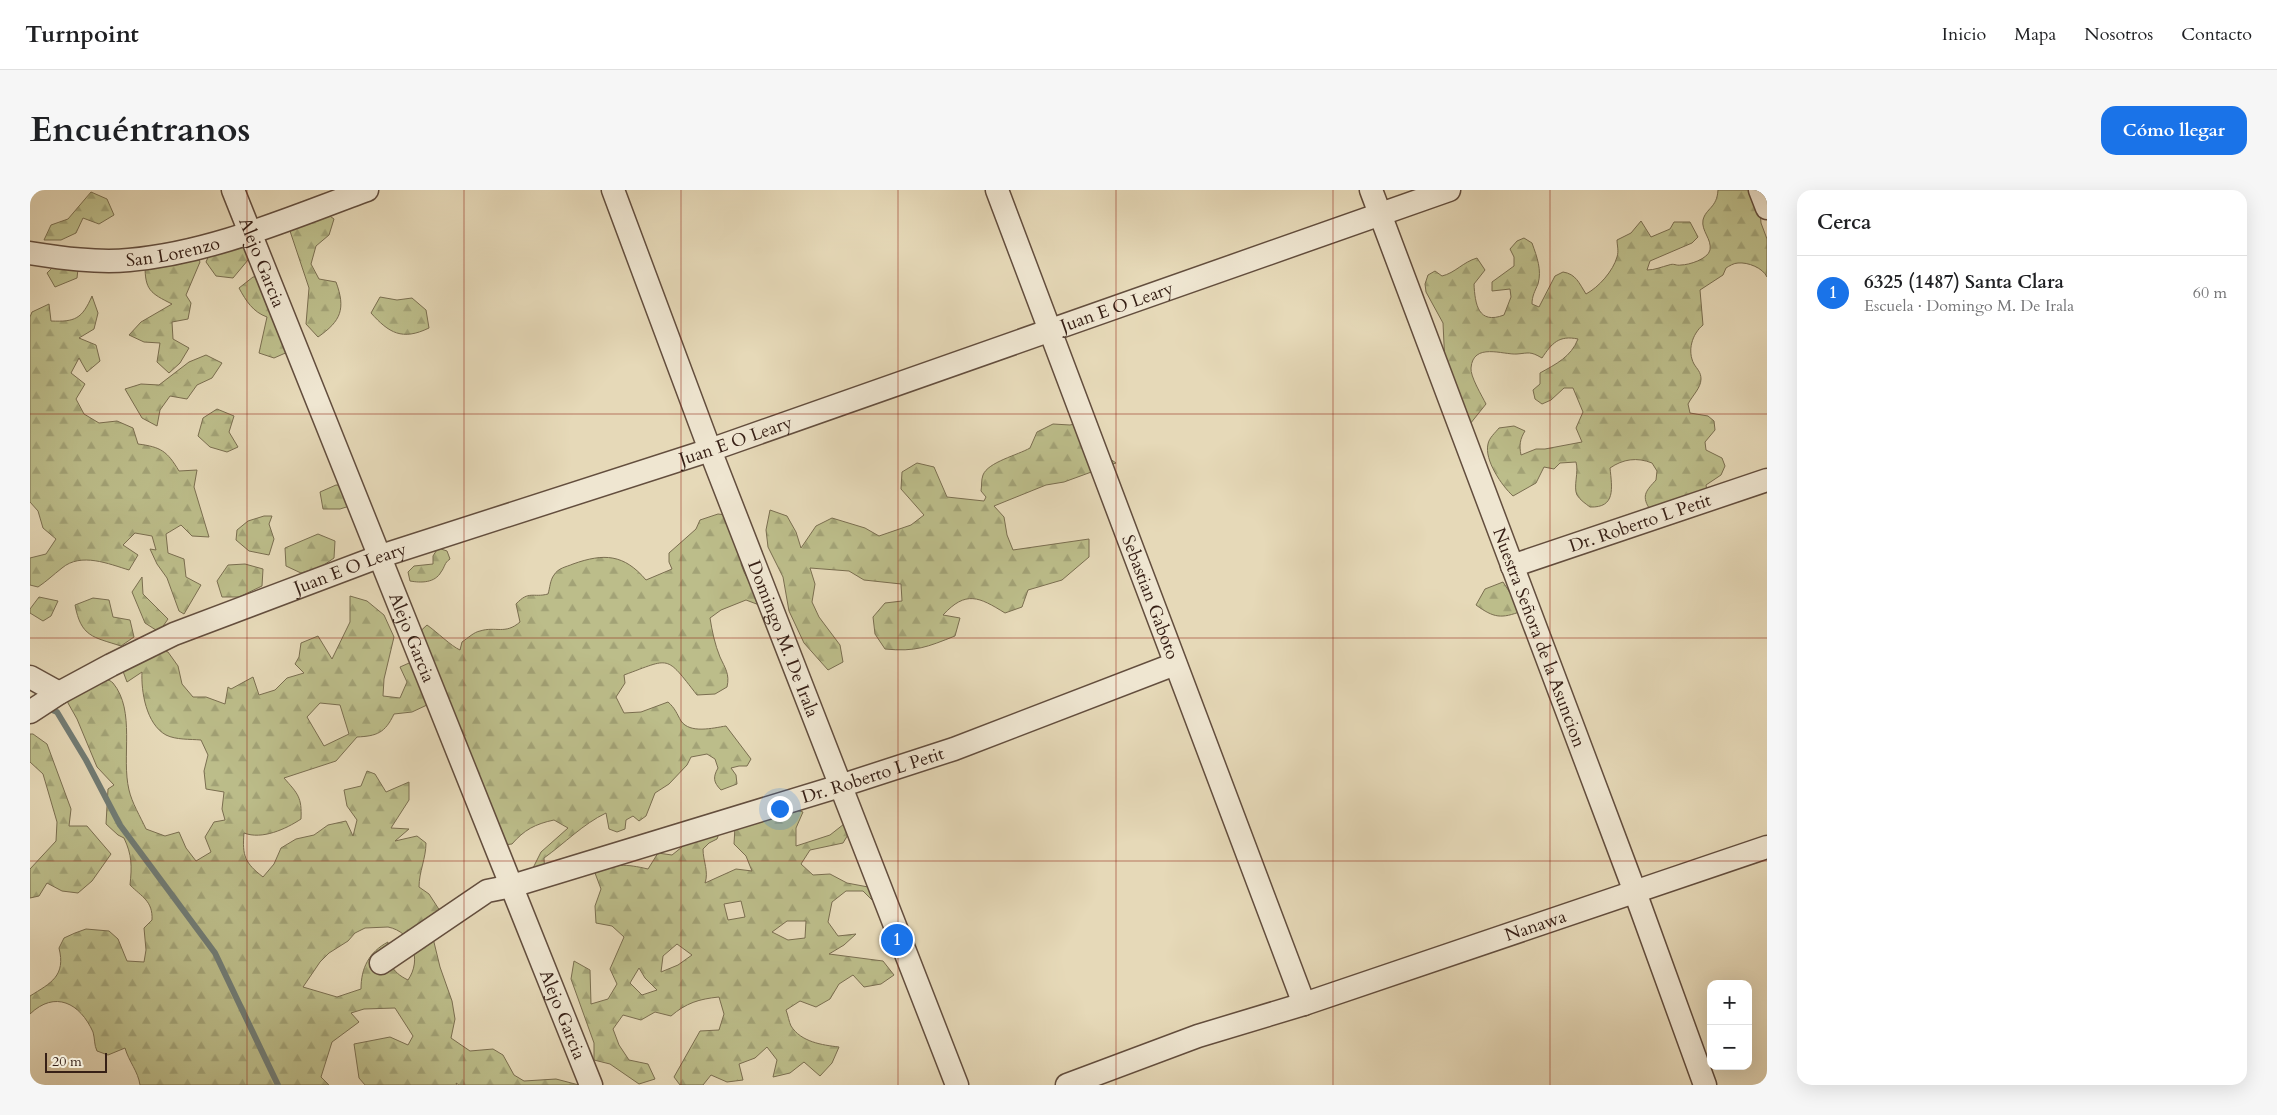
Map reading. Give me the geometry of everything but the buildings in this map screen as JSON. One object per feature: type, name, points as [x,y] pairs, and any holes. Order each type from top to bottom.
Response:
[{"type":"street","name":"Alejo Garcia","points":[[233,190],[378,557],[591,1085]]},
{"type":"street","name":"San Lorenzo","points":[[30,253],[62,258],[127,260],[167,255],[249,233],[367,190]]},
{"type":"street","name":"Domingo M. De Irala","points":[[613,190],[710,450],[957,1085]]},
{"type":"street","name":"Sebastian Gaboto","points":[[997,190],[1048,330],[1304,1004]]},
{"type":"street","name":"Nuestra Señora de la Asuncion","points":[[1371,190],[1635,892],[1705,1085]]},
{"type":"street","name":"Juan E O Leary","points":[[30,712],[174,634],[378,557],[710,450],[1449,190]]},
{"type":"street","points":[[1760,190],[1767,208]]},
{"type":"street","name":"Dr. Roberto L Petit","points":[[1512,566],[1767,480]]},
{"type":"street","name":"Dr. Roberto L Petit","points":[[381,963],[487,891],[512,886],[840,786],[954,749],[1175,664]]},
{"type":"street","points":[[30,677],[55,697]]},
{"type":"street","name":"Nanawa","points":[[1068,1085],[1198,1036],[1304,1004],[1767,847]]},
{"type":"green space","points":[[1718,190],[1756,190],[1759,196],[1761,223],[1767,239],[1767,277],[1755,266],[1736,263],[1726,268],[1723,275],[1700,290],[1703,325],[1693,338],[1691,354],[1694,364],[1700,372],[1701,382],[1688,404],[1690,413],[1708,416],[1714,421],[1715,430],[1705,442],[1706,450],[1722,458],[1725,466],[1721,475],[1706,485],[1709,502],[1649,508],[1645,496],[1656,480],[1657,471],[1652,463],[1636,460],[1625,461],[1610,468],[1610,495],[1604,504],[1598,506],[1590,507],[1577,495],[1576,462],[1560,463],[1554,469],[1544,467],[1536,483],[1513,496],[1499,479],[1491,465],[1487,450],[1491,438],[1499,428],[1514,426],[1525,431],[1520,442],[1521,455],[1536,449],[1582,442],[1576,428],[1583,412],[1573,388],[1564,388],[1551,400],[1542,404],[1535,399],[1533,390],[1540,384],[1540,373],[1567,355],[1578,339],[1566,338],[1557,341],[1542,358],[1530,353],[1483,352],[1477,355],[1473,360],[1471,372],[1486,404],[1470,424],[1445,365],[1443,323],[1426,292],[1425,284],[1428,275],[1435,271],[1442,276],[1447,275],[1477,258],[1485,270],[1474,284],[1475,299],[1483,315],[1495,317],[1504,315],[1511,297],[1510,289],[1492,291],[1492,282],[1514,266],[1514,257],[1510,249],[1517,241],[1524,238],[1532,243],[1536,253],[1539,279],[1532,304],[1539,307],[1555,276],[1563,272],[1574,277],[1586,294],[1596,287],[1609,273],[1615,262],[1618,253],[1617,240],[1631,233],[1641,221],[1651,237],[1670,229],[1674,222],[1690,222],[1698,237],[1692,243],[1650,261],[1647,270],[1671,264],[1684,265],[1693,263],[1709,253],[1710,246],[1703,220],[1716,201]]},
{"type":"green space","points":[[91,192],[107,199],[114,215],[99,224],[83,218],[76,233],[61,240],[44,240],[51,225],[68,219]]},
{"type":"green space","points":[[320,209],[334,219],[329,235],[316,246],[311,264],[319,279],[336,282],[341,307],[336,320],[318,337],[306,324],[309,288],[288,225]]},
{"type":"green space","points":[[230,239],[263,252],[248,260],[233,278],[216,276],[206,262],[213,246]]},
{"type":"green space","points":[[192,247],[200,262],[186,295],[191,303],[188,319],[172,322],[173,339],[189,348],[180,363],[169,373],[157,362],[160,343],[144,342],[129,335],[141,322],[172,304],[158,297],[150,290],[146,280],[145,265]]},
{"type":"green space","points":[[61,259],[79,260],[77,278],[55,287],[47,273]]},
{"type":"green space","points":[[270,275],[290,351],[274,358],[259,353],[267,317],[250,305],[239,288],[253,277]]},
{"type":"green space","points":[[92,296],[98,313],[94,329],[79,338],[96,345],[100,361],[87,372],[79,358],[71,373],[85,384],[76,399],[84,414],[99,423],[117,421],[133,428],[138,444],[163,451],[179,471],[197,470],[194,487],[209,537],[192,536],[181,525],[166,534],[168,553],[184,559],[186,577],[201,585],[184,614],[179,611],[167,578],[157,564],[150,549],[156,550],[152,536],[135,533],[123,545],[138,555],[129,570],[95,561],[78,561],[62,568],[38,587],[30,585],[30,558],[46,554],[56,539],[43,528],[38,511],[30,502],[30,317],[32,312],[49,304],[51,321],[72,320],[85,310]]},
{"type":"green space","points":[[380,297],[397,300],[412,298],[426,310],[429,328],[411,334],[397,333],[390,330],[371,313]]},
{"type":"green space","points":[[206,355],[222,363],[212,378],[197,385],[187,399],[170,396],[160,410],[157,426],[142,418],[125,389],[141,384],[159,385],[189,362]]},
{"type":"green space","points":[[217,409],[234,416],[229,432],[238,447],[227,452],[210,447],[198,436],[203,418]]},
{"type":"green space","points":[[1088,421],[1100,452],[1116,463],[1064,482],[1046,485],[994,506],[1004,517],[1007,535],[1013,550],[1089,539],[1089,557],[1062,580],[1028,590],[1022,607],[1005,613],[980,600],[966,599],[951,607],[943,615],[960,618],[955,636],[921,648],[896,650],[885,649],[875,634],[873,617],[885,603],[902,601],[901,584],[864,580],[849,571],[810,568],[815,584],[812,602],[819,617],[840,645],[843,662],[828,670],[804,643],[789,611],[783,577],[768,547],[766,530],[770,510],[787,516],[796,532],[801,548],[816,526],[832,518],[865,528],[879,536],[911,525],[924,515],[901,489],[902,472],[917,463],[934,467],[947,497],[984,501],[986,497],[981,491],[982,479],[986,470],[991,466],[1030,448],[1037,432],[1053,424],[1070,425]]},
{"type":"green space","points":[[336,485],[360,487],[356,504],[340,509],[323,509],[320,492]]},
{"type":"green space","points":[[718,514],[727,515],[743,555],[741,564],[744,572],[762,606],[746,600],[721,610],[710,618],[717,648],[727,675],[727,687],[715,694],[697,695],[672,666],[666,663],[659,663],[624,675],[625,683],[616,697],[624,713],[641,712],[668,702],[681,721],[690,728],[708,729],[726,726],[751,759],[747,766],[731,768],[736,775],[737,784],[721,790],[716,784],[715,779],[718,768],[715,759],[707,754],[691,757],[687,765],[669,784],[655,793],[646,816],[639,821],[633,816],[626,820],[625,829],[617,832],[609,829],[606,813],[598,817],[544,858],[545,875],[533,868],[541,852],[568,828],[554,820],[530,828],[512,844],[493,846],[414,637],[427,625],[460,650],[462,642],[476,633],[515,626],[520,622],[516,604],[520,600],[528,596],[548,594],[552,579],[558,571],[584,560],[604,557],[613,558],[630,565],[646,580],[672,569],[669,562],[669,553],[696,529],[700,520]]},
{"type":"green space","points":[[264,516],[272,516],[269,524],[274,539],[269,555],[249,551],[236,540],[237,530],[248,521]]},
{"type":"green space","points":[[318,534],[335,541],[334,558],[321,567],[301,573],[286,566],[285,548]]},
{"type":"green space","points":[[438,548],[447,551],[450,559],[438,576],[427,581],[410,581],[408,572],[414,566],[433,564],[433,556]]},
{"type":"green space","points":[[245,564],[263,569],[262,586],[239,597],[222,597],[217,581],[228,565]]},
{"type":"green space","points":[[142,577],[143,594],[168,619],[159,632],[145,623],[132,592]]},
{"type":"green space","points":[[1503,582],[1522,611],[1498,616],[1488,613],[1476,605],[1485,589]]},
{"type":"green space","points":[[350,596],[367,601],[384,615],[394,637],[384,679],[383,696],[400,698],[407,682],[400,667],[416,660],[427,705],[412,712],[394,714],[380,732],[370,736],[357,737],[336,761],[284,778],[298,796],[301,806],[301,819],[281,830],[266,834],[251,835],[244,833],[244,853],[246,858],[252,867],[263,877],[274,864],[281,848],[296,839],[314,835],[328,825],[346,821],[353,836],[357,820],[347,806],[344,790],[361,786],[367,771],[375,774],[386,792],[409,782],[409,800],[391,828],[409,829],[395,841],[417,836],[426,843],[419,887],[429,894],[442,914],[432,934],[440,967],[452,1001],[455,1019],[451,1038],[470,1051],[493,1049],[503,1055],[514,1075],[524,1081],[556,1079],[579,1085],[459,1085],[456,1083],[457,1085],[365,1085],[359,1078],[354,1044],[390,1037],[408,1045],[413,1036],[395,1008],[364,1009],[351,1013],[359,1022],[332,1042],[321,1077],[329,1085],[140,1085],[125,1048],[108,1055],[97,1051],[93,1032],[88,1022],[74,1007],[66,1003],[49,1003],[39,1007],[30,1014],[30,996],[55,978],[58,972],[61,958],[59,948],[64,938],[86,929],[109,931],[118,939],[127,961],[144,962],[146,950],[144,928],[152,920],[149,904],[130,885],[131,861],[124,838],[106,824],[108,789],[114,785],[97,767],[77,719],[68,703],[65,688],[95,675],[113,683],[120,694],[124,707],[127,735],[127,777],[130,795],[136,810],[146,829],[165,836],[179,832],[186,848],[196,861],[211,852],[205,837],[214,822],[225,820],[222,809],[224,792],[206,789],[204,771],[208,755],[201,740],[174,738],[159,730],[149,715],[146,706],[142,672],[127,682],[121,666],[153,648],[168,652],[178,666],[182,684],[193,697],[206,697],[225,704],[228,687],[231,689],[253,677],[259,695],[275,690],[287,678],[304,673],[295,664],[299,657],[301,643],[318,636],[332,659],[350,622]],"holes":[[[320,703],[340,705],[349,734],[324,746],[307,717]],[[388,927],[404,935],[413,948],[414,964],[408,980],[397,973],[391,965],[388,954],[388,942],[381,946],[367,961],[361,981],[361,989],[337,997],[303,987],[320,962],[329,953],[348,941],[355,933],[365,928]]]},
{"type":"green space","points":[[39,597],[58,601],[51,616],[43,621],[30,613],[30,609]]},
{"type":"green space","points":[[93,598],[109,600],[113,617],[130,620],[134,637],[121,646],[96,638],[85,630],[75,605]]},
{"type":"green space","points":[[30,734],[33,734],[47,744],[71,809],[69,826],[87,826],[111,854],[92,881],[78,893],[62,891],[47,883],[39,896],[30,898],[30,869],[56,841],[57,822],[43,774],[30,762]]},
{"type":"green space","points":[[785,807],[803,812],[796,828],[796,846],[830,835],[844,824],[852,828],[843,843],[810,850],[801,864],[813,875],[830,874],[847,883],[884,890],[875,903],[863,891],[846,891],[832,902],[828,922],[838,936],[856,934],[844,945],[829,954],[883,961],[894,975],[881,984],[864,987],[853,975],[839,984],[830,999],[816,1007],[800,1001],[786,1010],[791,1026],[800,1036],[819,1044],[839,1047],[832,1063],[820,1076],[804,1062],[790,1073],[773,1077],[777,1060],[767,1047],[755,1058],[739,1064],[743,1080],[727,1082],[711,1075],[703,1085],[680,1085],[674,1077],[700,1031],[719,1030],[724,1014],[719,997],[693,1002],[671,1016],[655,1012],[641,1020],[623,1015],[613,1029],[619,1045],[629,1060],[648,1064],[655,1079],[639,1084],[610,1064],[594,1060],[594,1043],[571,979],[574,961],[590,970],[591,1004],[608,999],[617,984],[610,969],[624,937],[612,926],[596,923],[595,906],[601,889],[595,873],[609,867],[621,865],[648,869],[658,853],[672,855],[682,847],[687,839],[720,831],[717,839],[703,849],[705,883],[736,869],[752,871],[746,856],[734,844],[735,827]],"holes":[[[741,901],[745,917],[728,920],[724,904]],[[787,921],[806,921],[805,938],[788,940],[772,932]],[[677,944],[692,955],[678,965],[661,972],[663,956]],[[639,968],[645,978],[657,990],[642,995],[630,983]]]},
{"type":"waterway","points":[[45,707],[57,712],[86,760],[120,825],[215,953],[278,1085]]},
{"type":"place","name":"6325 (1487) Santa Clara","points":[[897,940]]}]
